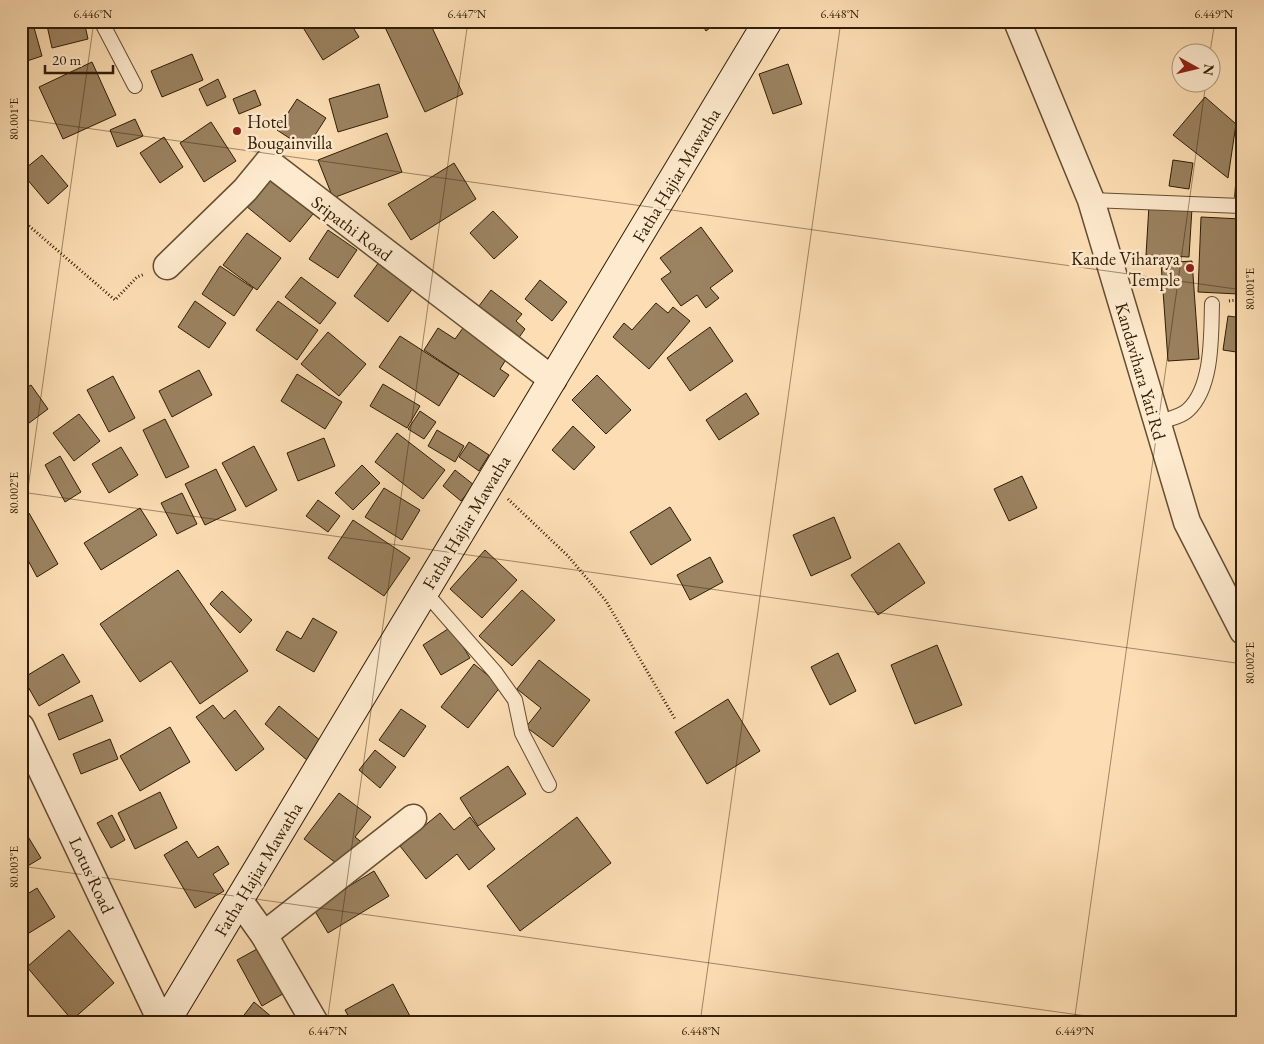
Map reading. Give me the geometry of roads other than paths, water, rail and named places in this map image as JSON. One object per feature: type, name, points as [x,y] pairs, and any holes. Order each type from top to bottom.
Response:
[{"type":"street","name":"Fatha Hajiar Mawatha","points":[[164,1023],[768,21]]},
{"type":"street","name":"Kandavihara Yati Rd","points":[[1017,21],[1091,200],[1187,522],[1243,631]]},
{"type":"street","name":"Sripathi Road","points":[[167,266],[246,190],[268,162],[553,380]]},
{"type":"street","name":"Lotus Road","points":[[21,727],[164,1023]]},
{"type":"street","points":[[264,935],[413,818]]},
{"type":"street","points":[[239,900],[264,935],[315,1023]]},
{"type":"lane","points":[[101,21],[134,86]]},
{"type":"lane","points":[[1091,200],[1241,206],[1243,186]]},
{"type":"lane","points":[[1156,423],[1187,411],[1203,389],[1211,344],[1212,304]]},
{"type":"lane","points":[[424,591],[495,672],[515,700],[522,733],[549,785]]},
{"type":"place","name":"Hotel Bougainvilla","points":[[237,131]]},
{"type":"place","name":"Kande Viharaya Temple","points":[[1190,268]]}]
